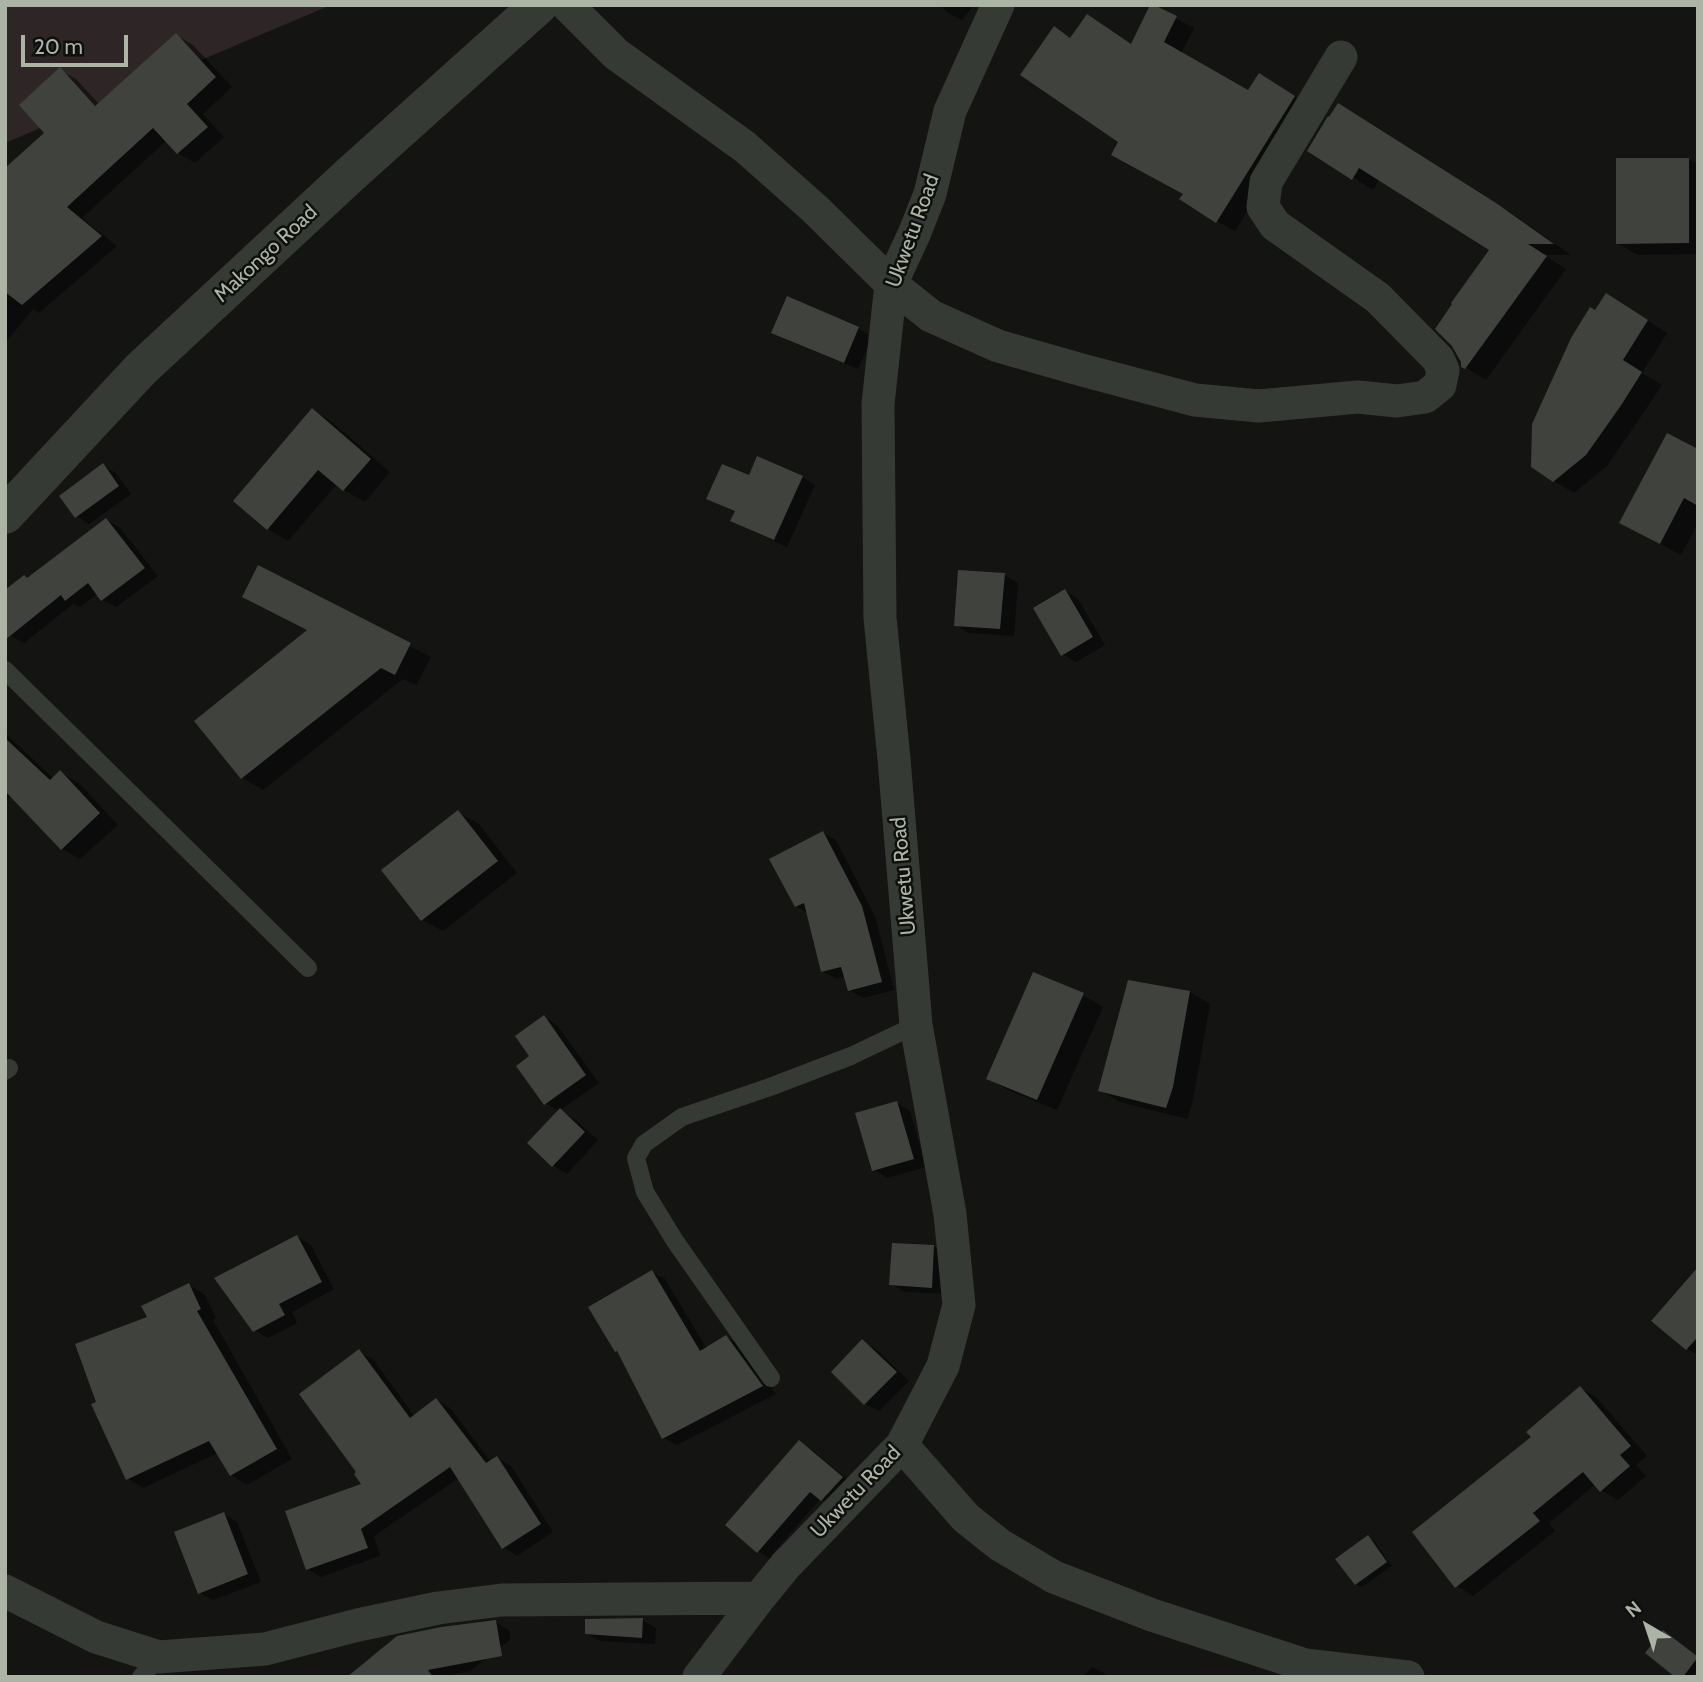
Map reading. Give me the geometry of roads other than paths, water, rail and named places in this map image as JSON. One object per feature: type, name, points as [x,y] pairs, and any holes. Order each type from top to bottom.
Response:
[{"type":"street","name":"Makongo Road","points":[[5,515],[141,369],[538,5]]},
{"type":"street","points":[[567,5],[616,54],[745,148],[815,209],[891,284],[931,316],[998,346],[1195,400],[1259,406],[1358,397],[1397,401],[1425,397],[1440,386],[1443,369],[1438,359],[1378,298],[1275,225],[1263,207],[1266,182],[1341,57]]},
{"type":"street","name":"Ukwetu Road","points":[[699,1677],[786,1565],[902,1445],[943,1366],[959,1305],[950,1214],[916,1025],[880,618],[878,404],[891,284],[930,194],[950,111],[998,5]]},
{"type":"street","points":[[902,1445],[966,1518],[1000,1545],[1054,1577],[1152,1615],[1305,1665],[1408,1677]]},
{"type":"street","points":[[5,1591],[150,1667],[265,1649],[438,1608],[502,1600],[759,1598]]},
{"type":"lane","points":[[5,670],[308,968]]},
{"type":"lane","points":[[771,1378],[675,1241],[645,1192],[636,1158],[644,1144],[682,1117],[839,1060],[916,1025]]}]
